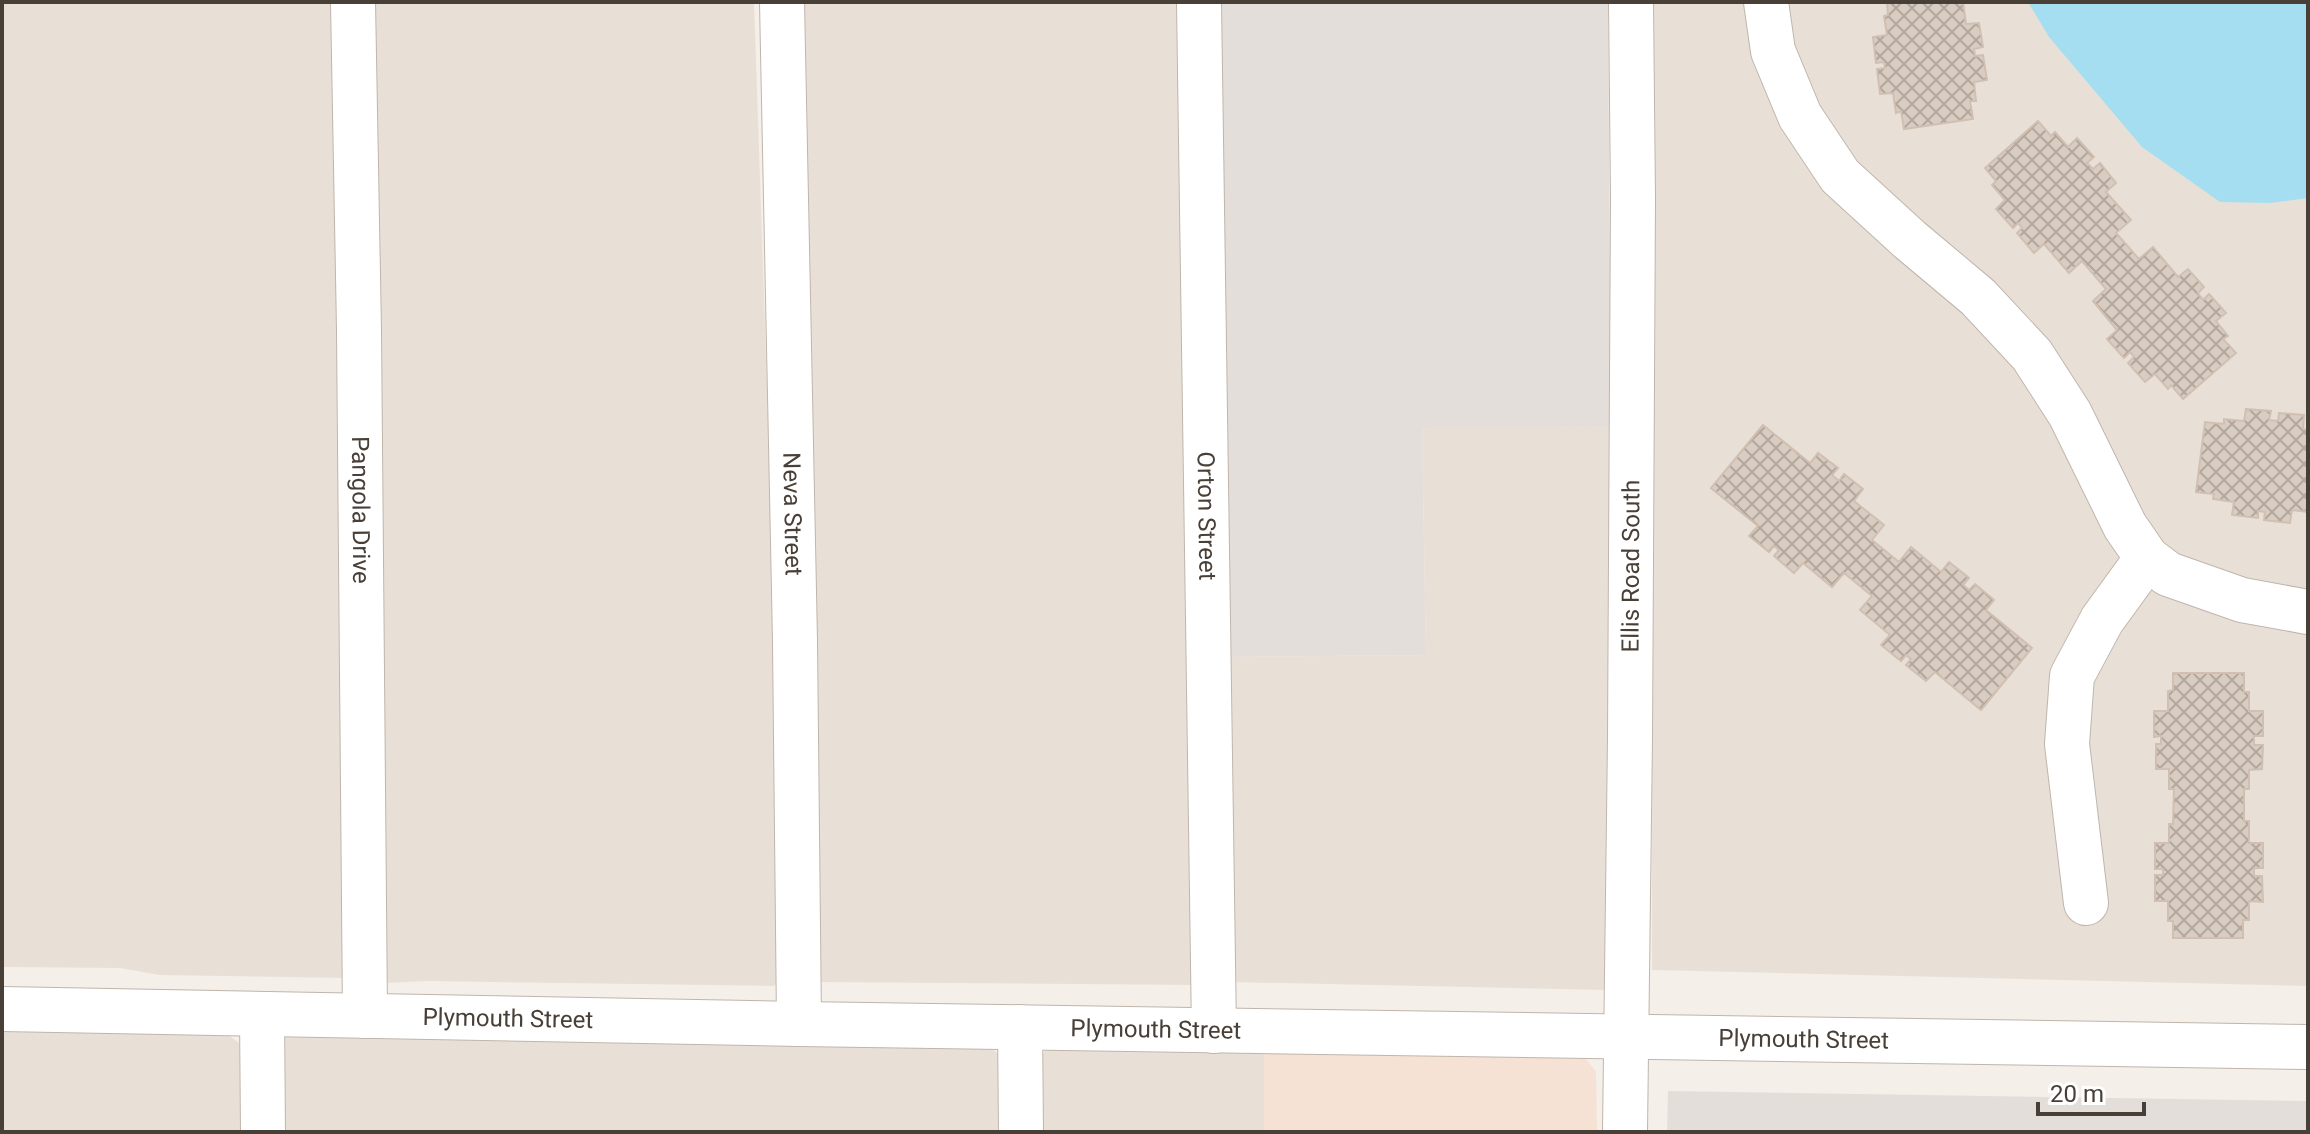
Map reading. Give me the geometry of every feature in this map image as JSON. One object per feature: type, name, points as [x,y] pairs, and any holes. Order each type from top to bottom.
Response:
[{"type":"street","name":"Pangola Drive","points":[[353,2],[365,1016]]},
{"type":"street","name":"Neva Street","points":[[782,2],[799,1024]]},
{"type":"street","name":"Orton Street","points":[[1199,2],[1214,1031]]},
{"type":"street","name":"Ellis Road South","points":[[1625,1132],[1631,690],[1631,2]]},
{"type":"street","points":[[1766,2],[1773,51],[1800,116],[1840,176],[1978,297],[2032,355],[2070,414],[2125,526],[2147,558],[2168,574],[2242,600],[2308,612]]},
{"type":"street","points":[[2086,903],[2067,744],[2072,676],[2102,620],[2147,558]]},
{"type":"street","name":"Plymouth Street","points":[[2,1009],[2308,1047]]},
{"type":"street","points":[[262,1014],[263,1132]]},
{"type":"street","points":[[1020,1027],[1021,1132]]},
{"type":"shaded area","points":[[2,2],[336,2],[346,978],[160,975],[120,968],[2,967]]},
{"type":"shaded area","points":[[364,2],[754,2],[787,980],[773,986],[384,983]]},
{"type":"shaded area","points":[[797,2],[1182,2],[1199,985],[816,982]]},
{"type":"shaded area","points":[[1212,2],[1608,2],[1611,427],[1422,428],[1426,655],[1222,657]]},
{"type":"shaded area","points":[[1653,2],[2308,2],[2308,986],[1652,970]]},
{"type":"shaded area","points":[[1422,427],[1611,427],[1609,990],[1230,982],[1222,657],[1426,655]]},
{"type":"shaded area","points":[[2,1028],[220,1029],[239,1043],[250,1064],[251,1132],[2,1132]]},
{"type":"shaded area","points":[[286,1036],[983,1043],[999,1054],[1008,1132],[275,1132],[279,1041]]},
{"type":"shaded area","points":[[1056,1046],[1264,1049],[1264,1132],[1032,1132],[1031,1072],[1045,1051]]},
{"type":"shaded area","points":[[1264,1049],[1582,1054],[1596,1072],[1597,1132],[1264,1132]]},
{"type":"shaded area","points":[[1668,1091],[2308,1101],[2308,1132],[1667,1132]]},
{"type":"water","points":[[2028,2],[2308,2],[2308,198],[2270,203],[2220,202],[2142,147],[2049,37]]},
{"type":"building","points":[[1887,2],[1963,2],[1966,24],[1979,23],[1983,47],[1974,49],[1975,56],[1983,55],[1987,80],[1974,82],[1976,101],[1970,101],[1973,119],[1904,129],[1901,111],[1896,113],[1893,93],[1880,94],[1877,69],[1885,68],[1884,62],[1876,63],[1873,37],[1887,35],[1884,16],[1888,15]]},
{"type":"building","points":[[2038,121],[2051,136],[2055,132],[2068,147],[2077,138],[2094,157],[2087,163],[2093,169],[2100,163],[2116,183],[2106,192],[2131,220],[2116,233],[2139,259],[2153,247],[2178,277],[2188,269],[2204,287],[2198,293],[2203,300],[2209,294],[2226,313],[2216,321],[2228,336],[2223,339],[2236,353],[2183,399],[2171,385],[2168,389],[2155,374],[2145,382],[2128,363],[2134,357],[2130,352],[2124,358],[2107,339],[2117,330],[2093,301],[2106,289],[2082,261],[2069,273],[2044,244],[2034,253],[2017,233],[2022,228],[2018,223],[2013,228],[1996,209],[2005,200],[1992,185],[1996,181],[1985,168]]},
{"type":"building","points":[[2246,409],[2271,411],[2269,420],[2278,421],[2279,413],[2304,415],[2303,429],[2308,430],[2308,512],[2292,510],[2290,523],[2264,520],[2265,512],[2258,511],[2258,518],[2232,515],[2234,502],[2213,499],[2214,494],[2196,492],[2205,422],[2224,424],[2224,419],[2244,421]]},
{"type":"building","points":[[1763,425],[1810,463],[1818,453],[1838,468],[1832,475],[1839,481],[1844,474],[1863,489],[1854,501],[1884,525],[1872,540],[1899,562],[1911,547],[1941,572],[1949,562],[1969,578],[1963,585],[1969,590],[1975,584],[1994,600],[1986,610],[2032,648],[1981,710],[1935,672],[1926,681],[1906,665],[1911,659],[1906,655],[1901,661],[1881,645],[1890,635],[1860,610],[1872,596],[1844,573],[1832,587],[1803,563],[1794,573],[1774,556],[1779,550],[1774,546],[1769,552],[1749,536],[1758,526],[1711,488]]},
{"type":"building","points":[[2173,673],[2244,673],[2244,692],[2249,692],[2249,711],[2263,711],[2263,736],[2254,736],[2254,745],[2263,745],[2262,769],[2249,770],[2249,789],[2244,789],[2244,821],[2249,821],[2249,843],[2263,843],[2263,868],[2254,868],[2254,876],[2262,876],[2263,902],[2249,901],[2249,920],[2243,920],[2243,938],[2173,938],[2173,921],[2168,921],[2168,901],[2155,901],[2155,875],[2163,875],[2163,869],[2155,869],[2155,843],[2169,843],[2174,789],[2169,789],[2169,769],[2156,769],[2156,744],[2161,744],[2161,736],[2154,737],[2154,711],[2168,711],[2168,691],[2173,690]]}]
